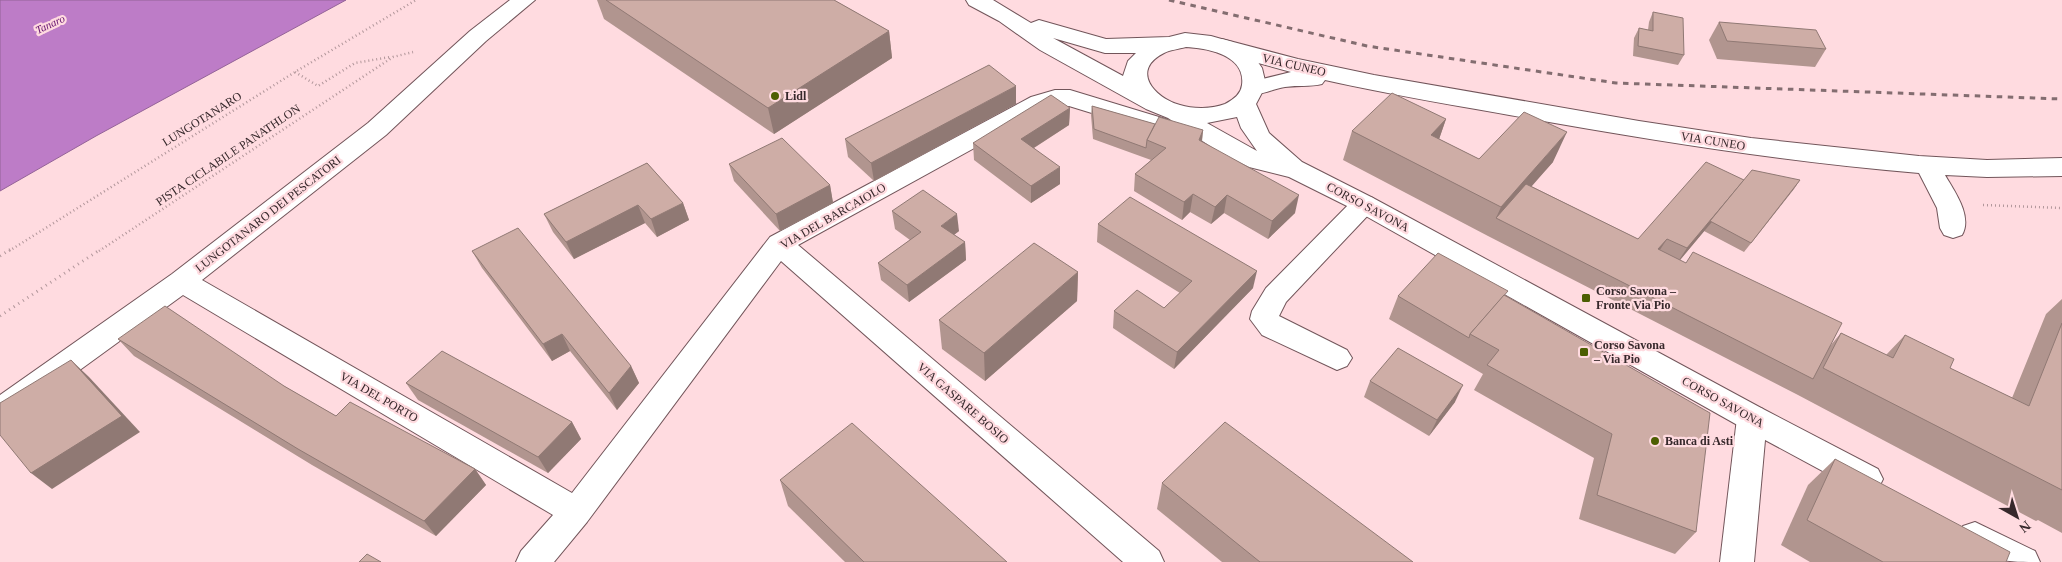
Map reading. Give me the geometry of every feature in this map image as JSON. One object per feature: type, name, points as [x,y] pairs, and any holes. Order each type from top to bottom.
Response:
[{"type":"street","name":"LUNGOTANARO DEI PESCATORI","points":[[0,411],[182,282],[376,129],[478,36],[524,0]]},
{"type":"street","name":"CORSO SAVONA","points":[[977,0],[1007,16],[1048,45],[1160,107],[1176,113],[1195,116],[1214,115],[1230,111],[1249,96]]},
{"type":"street","name":"CORSO SAVONA","points":[[1007,16],[1060,34],[1105,46],[1132,46],[1185,40],[1204,41],[1222,46],[1237,54],[1248,64],[1255,76],[1249,96],[1252,128],[1273,152],[1293,168],[1364,204],[1752,418],[1887,489]]},
{"type":"street","name":"CORSO SAVONA","points":[[1148,99],[1139,88],[1135,78],[1136,66],[1148,52],[1167,43]]},
{"type":"street","name":"VIA CUNEO","points":[[1222,46],[1265,59],[1368,82],[1732,145],[1851,159],[1926,165],[1978,168],[2062,167]]},
{"type":"street","name":"VIA CUNEO","points":[[1249,96],[1285,79],[1368,82]]},
{"type":"street","name":"VIA DEL BARCAIOLO","points":[[533,562],[576,512],[779,244],[1039,102],[1055,98],[1070,98],[1228,148]]},
{"type":"street","name":"CORSO SAVONA","points":[[1176,113],[1228,148],[1267,165],[1293,168]]},
{"type":"street","points":[[1926,165],[1950,216]]},
{"type":"street","points":[[1337,358],[1272,328],[1264,319],[1266,311],[1276,295],[1364,204]]},
{"type":"street","name":"VIA GASPARE BOSIO","points":[[779,244],[1147,562]]},
{"type":"street","name":"VIA DEL PORTO","points":[[182,282],[576,512]]},
{"type":"street","points":[[1737,562],[1752,418]]},
{"type":"street","points":[[1955,526],[2023,562]]},
{"type":"path","name":"LUNGOTANARO","points":[[0,256],[295,72],[416,0]]},
{"type":"path","name":"PISTA CICLABILE PANATHLON","points":[[0,316],[393,57],[421,50]]},
{"type":"path","points":[[295,72],[318,86],[355,63],[393,57]]},
{"type":"path","points":[[1950,216],[2062,208]]},
{"type":"water","name":"Tanaro","points":[[0,0],[346,0],[96,136],[0,191]]},
{"type":"building","name":"Lidl","points":[[606,0],[834,0],[889,31],[768,108]]},
{"type":"building","points":[[1653,12],[1683,18],[1684,55],[1638,46],[1639,28],[1653,31]]},
{"type":"building","points":[[1719,22],[1816,30],[1826,49],[1727,41]]},
{"type":"building","points":[[989,65],[1016,86],[871,163],[845,139]]},
{"type":"building","points":[[1392,93],[1446,119],[1431,135],[1479,159],[1524,112],[1567,132],[1501,207],[1352,131]]},
{"type":"building","points":[[1051,95],[1070,108],[1021,139],[1060,167],[1031,186],[973,143]]},
{"type":"building","points":[[1092,106],[1155,124],[1147,140],[1146,148],[1094,129]]},
{"type":"building","points":[[1159,117],[1203,130],[1199,140],[1299,195],[1272,221],[1227,195],[1215,207],[1193,194],[1184,202],[1135,174],[1166,148],[1147,140]]},
{"type":"building","points":[[782,138],[830,185],[776,214],[729,164]]},
{"type":"building","points":[[1706,162],[1744,180],[1687,248],[1667,239],[1658,249],[1686,263],[1693,252],[1842,323],[1813,379],[1496,218],[1526,184],[1638,239]]},
{"type":"building","points":[[647,163],[683,203],[651,219],[638,205],[566,242],[544,214]]},
{"type":"building","points":[[1752,170],[1800,180],[1751,243],[1710,221]]},
{"type":"building","points":[[923,190],[957,214],[941,226],[965,242],[907,285],[878,263],[921,232],[892,211]]},
{"type":"building","points":[[1130,197],[1257,271],[1177,352],[1114,311],[1137,290],[1164,308],[1192,281],[1098,224]]},
{"type":"building","points":[[518,228],[631,366],[609,393],[562,334],[543,344],[472,251]]},
{"type":"building","points":[[1034,243],[1078,272],[984,353],[939,320]]},
{"type":"building","points":[[1438,253],[1508,291],[1470,334],[1469,338],[1398,296]]},
{"type":"building","points":[[1504,295],[1710,413],[1696,532],[1597,495],[1612,434],[1487,365],[1499,350],[1470,334]]},
{"type":"building","points":[[165,306],[284,386],[336,416],[350,402],[475,469],[424,521],[298,449],[118,339]]},
{"type":"building","points":[[2062,323],[2062,490],[1823,368],[1841,333],[1893,358],[1905,335],[1954,359],[1950,368],[2029,406]]},
{"type":"building","points":[[1398,348],[1463,385],[1437,420],[1370,381]]},
{"type":"building","points":[[442,351],[572,422],[538,457],[406,383]]},
{"type":"building","points":[[71,360],[122,416],[31,473],[0,435],[0,403]]},
{"type":"building","points":[[1225,422],[1413,562],[1260,562],[1162,483]]},
{"type":"building","points":[[852,423],[1007,562],[864,562],[780,480]]},
{"type":"building","points":[[1835,459],[2010,552],[2006,562],[1883,562],[1807,520]]},
{"type":"building","points":[[367,554],[381,562],[359,562]]},
{"type":"railway","points":[[1169,0],[1367,46],[1616,83],[2062,99]]},
{"type":"place","name":"Lidl","points":[[775,96]]},
{"type":"place","name":"Corso Savona – Fronte Via Pio","points":[[1586,298]]},
{"type":"place","name":"Corso Savona – Via Pio","points":[[1584,352]]},
{"type":"place","name":"Banca di Asti","points":[[1655,441]]}]
